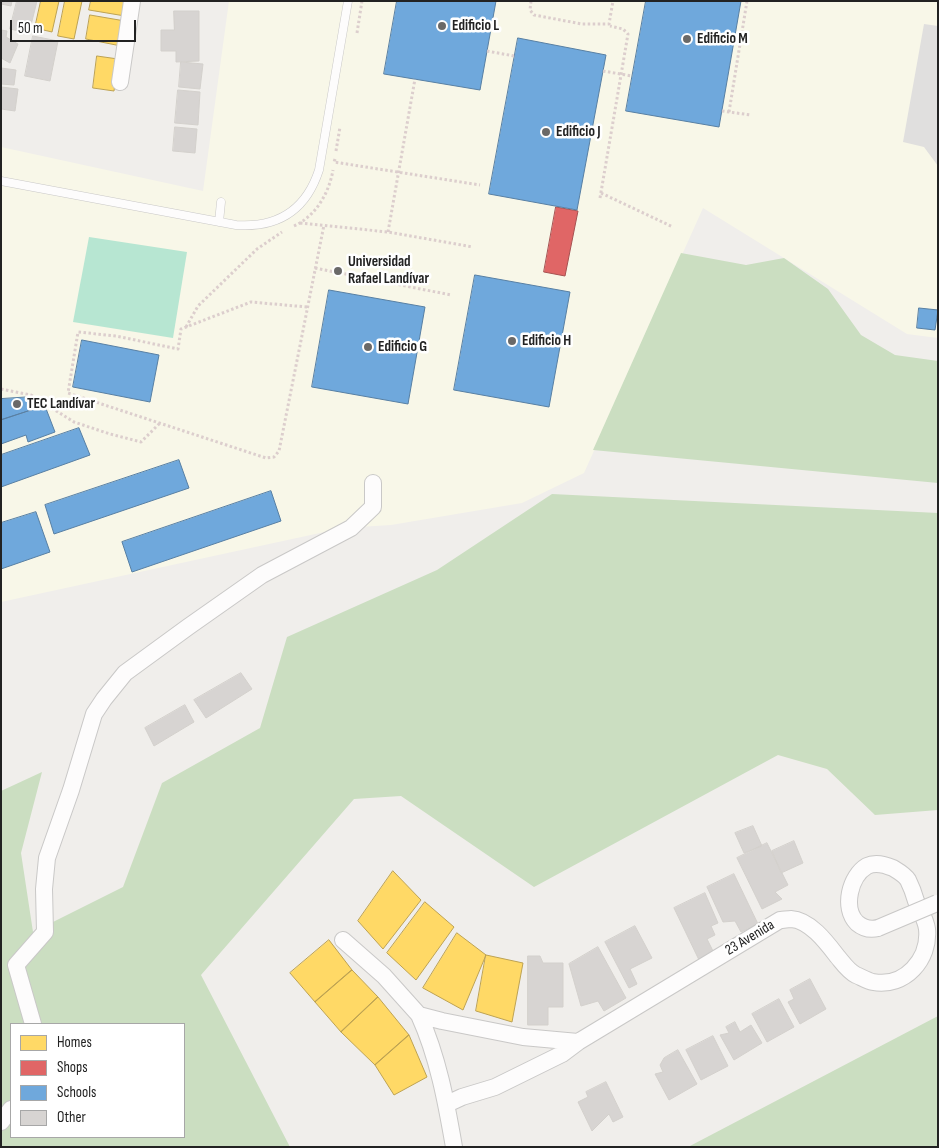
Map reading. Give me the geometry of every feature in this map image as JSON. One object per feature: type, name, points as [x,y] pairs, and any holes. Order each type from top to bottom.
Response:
[{"type":"street","points":[[120,82],[132,1]]},
{"type":"street","points":[[33,1023],[16,965],[45,932],[44,889],[47,858],[71,790],[94,714],[125,673],[180,633],[262,575],[351,528],[373,507],[373,483]]},
{"type":"street","name":"23 Avenida","points":[[447,1104],[462,1097],[495,1087],[562,1054],[578,1042],[780,920],[792,919],[812,928],[850,972],[863,978],[874,982],[886,982],[905,976],[913,970],[922,957],[927,940],[927,928],[908,880],[892,868],[876,864],[867,866],[857,877],[848,897],[852,917],[860,925],[871,929],[878,928],[937,903]]},
{"type":"street","points":[[343,940],[384,976],[419,1015],[433,1048],[447,1104],[454,1147]]},
{"type":"street","points":[[419,1015],[523,1037],[578,1042]]},
{"type":"street","points":[[1,1122],[10,1110]]},
{"type":"lane","points":[[1,181],[219,222],[249,226],[264,225],[278,221],[298,207],[310,193],[320,170],[348,2]]},
{"type":"lane","points":[[219,222],[221,202]]},
{"type":"path","points":[[355,40],[362,1]]},
{"type":"path","points":[[531,1],[530,10],[534,15],[582,24],[609,24],[613,1]]},
{"type":"path","points":[[728,112],[747,1]]},
{"type":"path","points":[[600,198],[628,34],[621,28],[610,26]]},
{"type":"path","points":[[487,52],[514,56]]},
{"type":"path","points":[[603,71],[632,76]]},
{"type":"path","points":[[388,232],[415,79]]},
{"type":"path","points":[[722,111],[751,115]]},
{"type":"path","points":[[186,327],[198,306],[258,249],[278,234],[300,223],[315,211],[330,184],[341,121]]},
{"type":"path","points":[[334,162],[480,185]]},
{"type":"path","points":[[601,193],[673,227]]},
{"type":"path","points":[[300,223],[388,232],[473,246]]},
{"type":"path","points":[[307,307],[251,302],[182,329],[178,349],[116,336],[78,332],[68,393],[266,458],[274,457],[279,451],[324,224]]},
{"type":"path","points":[[315,268],[451,295]]},
{"type":"path","points":[[1,389],[31,395],[74,422],[141,442],[160,423]]},
{"type":"shaded area","name":"Universidad Rafael Landívar","points":[[229,1],[938,1],[938,338],[907,334],[703,208],[584,473],[522,503],[391,525],[343,528],[1,602],[1,147],[203,191]]},
{"type":"shaded area","points":[[924,24],[938,26],[938,166],[924,147],[903,142]]},
{"type":"green space","points":[[89,237],[187,252],[173,338],[73,322]]},
{"type":"green space","points":[[681,253],[746,265],[784,258],[828,289],[861,335],[895,355],[938,361],[938,483],[593,450]]},
{"type":"green space","points":[[552,494],[938,513],[938,810],[875,815],[827,769],[778,755],[534,887],[401,796],[354,799],[201,975],[290,1147],[2,1147],[1,791],[42,772],[21,853],[33,932],[123,887],[162,783],[260,728],[287,637],[437,570]]},
{"type":"green space","points":[[938,1016],[938,1147],[688,1147]]},
{"type":"building: Homes","points":[[41,1],[59,1],[52,32],[35,28]]},
{"type":"building: Homes","points":[[65,1],[82,1],[74,39],[58,36]]},
{"type":"building: Homes","points":[[91,1],[127,1],[125,16],[89,10]]},
{"type":"building: Homes","points":[[90,15],[125,21],[121,46],[86,39]]},
{"type":"building: Homes","points":[[97,56],[118,59],[114,91],[93,88]]},
{"type":"building: Homes","points":[[393,871],[421,900],[383,949],[358,921]]},
{"type":"building: Homes","points":[[425,902],[454,927],[416,980],[387,953]]},
{"type":"building: Homes","points":[[457,933],[486,955],[463,1010],[423,988]]},
{"type":"building: Homes","points":[[329,940],[352,970],[315,1002],[290,973]]},
{"type":"building: Homes","points":[[486,955],[523,963],[512,1022],[476,1011]]},
{"type":"building: Homes","points":[[352,970],[378,997],[341,1032],[315,1002]]},
{"type":"building: Homes","points":[[378,997],[409,1035],[375,1065],[341,1032]]},
{"type":"building: Homes","points":[[409,1035],[427,1077],[394,1095],[375,1065]]},
{"type":"building: Shops","points":[[556,207],[578,211],[565,276],[544,272]]},
{"type":"building: Schools","name":"Edificio L","points":[[397,1],[496,1],[480,90],[384,74]]},
{"type":"building: Schools","name":"Edificio M","points":[[646,1],[741,1],[719,127],[626,111]]},
{"type":"building: Schools","name":"Edificio J","points":[[518,38],[606,55],[577,210],[489,194]]},
{"type":"building: Schools","name":"Edificio H","points":[[475,275],[570,292],[549,407],[454,390]]},
{"type":"building: Schools","name":"Edificio G","points":[[329,290],[425,307],[408,404],[312,387]]},
{"type":"building: Schools","points":[[919,308],[938,310],[935,330],[917,328]]},
{"type":"building: Schools","points":[[82,340],[159,355],[150,402],[73,387]]},
{"type":"building: Schools","name":"TEC Landívar","points":[[32,397],[34,409],[1,420],[1,399]]},
{"type":"building: Schools","points":[[45,406],[55,432],[28,442],[26,435],[1,444],[1,420]]},
{"type":"building: Schools","points":[[79,428],[90,455],[1,487],[1,455]]},
{"type":"building: Schools","points":[[179,460],[189,488],[54,534],[45,505]]},
{"type":"building: Schools","points":[[271,491],[281,521],[132,572],[122,542]]},
{"type":"building: Schools","points":[[36,512],[50,552],[1,569],[1,523]]},
{"type":"building: Other","points":[[1,1],[12,1],[11,6],[1,4]]},
{"type":"building: Other","points":[[17,1],[37,1],[29,33],[10,29]]},
{"type":"building: Other","points":[[174,11],[199,11],[199,61],[176,62],[176,51],[161,51],[161,30],[174,30]]},
{"type":"building: Other","points":[[1,30],[7,31],[6,37],[18,44],[10,63],[1,58]]},
{"type":"building: Other","points":[[33,36],[58,41],[50,81],[25,76]]},
{"type":"building: Other","points":[[181,62],[203,64],[200,89],[179,87]]},
{"type":"building: Other","points":[[1,68],[16,70],[14,85],[1,84]]},
{"type":"building: Other","points":[[1,87],[18,89],[15,111],[1,109]]},
{"type":"building: Other","points":[[178,90],[200,92],[198,125],[175,123]]},
{"type":"building: Other","points":[[175,127],[197,129],[195,153],[173,151]]},
{"type":"building: Other","points":[[241,673],[252,689],[206,718],[194,700]]},
{"type":"building: Other","points":[[185,705],[194,722],[154,746],[145,728]]},
{"type":"building: Other","points":[[753,826],[762,846],[744,853],[735,833]]},
{"type":"building: Other","points":[[794,841],[803,863],[781,873],[772,851]]},
{"type":"building: Other","points":[[767,843],[788,885],[775,892],[782,899],[762,909],[737,858]]},
{"type":"building: Other","points":[[734,874],[758,924],[741,932],[735,921],[723,922],[707,887]]},
{"type":"building: Other","points":[[705,893],[718,923],[711,926],[715,935],[707,939],[714,953],[699,960],[674,908]]},
{"type":"building: Other","points":[[635,926],[652,958],[630,969],[637,984],[629,988],[605,942]]},
{"type":"building: Other","points":[[598,947],[626,998],[604,1011],[598,1001],[581,1006],[569,964]]},
{"type":"building: Other","points":[[528,956],[540,956],[543,963],[563,963],[563,1007],[548,1007],[548,1025],[528,1025]]},
{"type":"building: Other","points":[[810,979],[826,1009],[800,1024],[788,1002],[794,999],[790,990]]},
{"type":"building: Other","points":[[779,999],[794,1027],[767,1042],[752,1014]]},
{"type":"building: Other","points":[[735,1022],[740,1032],[751,1025],[762,1043],[734,1060],[720,1035],[729,1033],[726,1027]]},
{"type":"building: Other","points":[[713,1036],[728,1066],[701,1080],[686,1050]]},
{"type":"building: Other","points":[[678,1050],[697,1084],[669,1100],[655,1074],[663,1072],[660,1065],[664,1058]]},
{"type":"building: Other","points":[[606,1082],[623,1117],[613,1122],[609,1114],[592,1131],[578,1102],[588,1097],[586,1092]]},
{"type":"place","name":"Edificio L","points":[[442,26]]},
{"type":"place","name":"Edificio M","points":[[687,39]]},
{"type":"place","name":"Edificio J","points":[[546,132]]},
{"type":"place","name":"Universidad Rafael Landívar","points":[[338,271]]},
{"type":"place","name":"Edificio H","points":[[512,341]]},
{"type":"place","name":"Edificio G","points":[[368,347]]},
{"type":"place","name":"TEC Landívar","points":[[17,404]]}]
